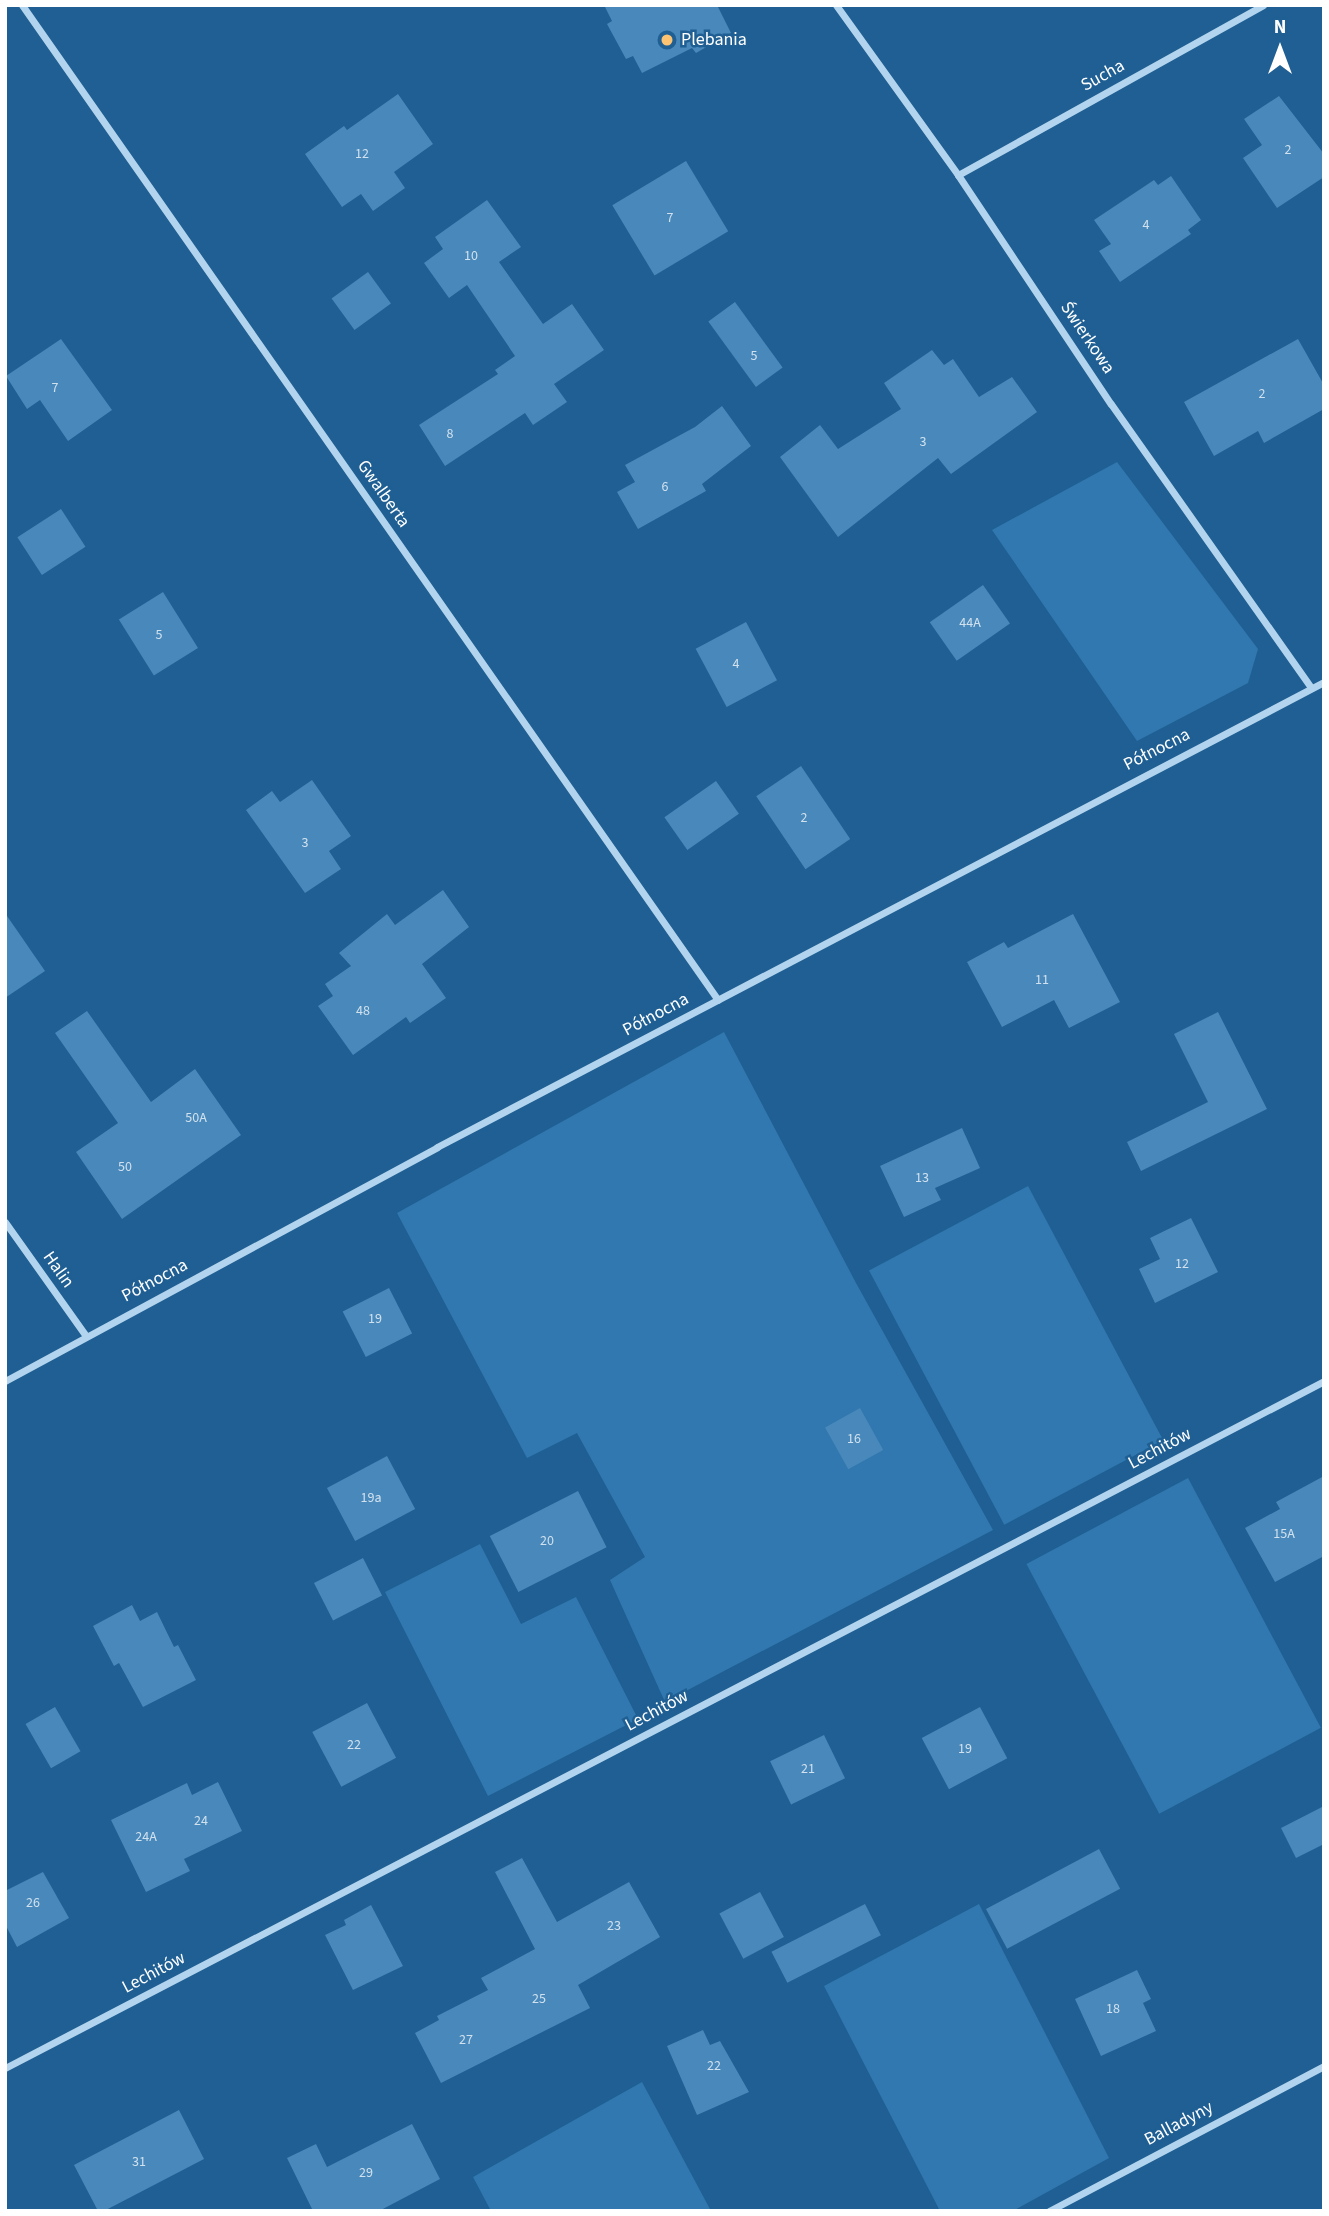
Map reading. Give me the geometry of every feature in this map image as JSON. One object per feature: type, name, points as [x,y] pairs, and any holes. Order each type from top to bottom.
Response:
[{"type":"street","name":"Gwalberta","points":[[22,5],[718,1000]]},
{"type":"street","name":"Świerkowa","points":[[836,5],[958,175],[1111,404],[1311,688]]},
{"type":"street","name":"Sucha","points":[[958,175],[1263,5]]},
{"type":"street","name":"Północna","points":[[5,1381],[437,1147],[1324,682]]},
{"type":"street","name":"Halin","points":[[5,1222],[86,1336]]},
{"type":"street","name":"Lechitów","points":[[5,2068],[1324,1381]]},
{"type":"street","name":"Balladyny","points":[[1049,2211],[1324,2066]]},
{"type":"shaded area","points":[[1117,462],[1258,649],[1248,683],[1137,741],[992,530]]},
{"type":"shaded area","points":[[724,1032],[856,1283],[993,1530],[665,1702],[610,1580],[645,1557],[577,1433],[527,1458],[397,1213]]},
{"type":"shaded area","points":[[1028,1186],[1163,1440],[1004,1525],[869,1271]]},
{"type":"shaded area","points":[[1188,1478],[1321,1728],[1159,1814],[1026,1564]]},
{"type":"shaded area","points":[[480,1544],[521,1624],[576,1597],[638,1719],[488,1796],[385,1592]]},
{"type":"shaded area","points":[[979,1904],[1109,2158],[1013,2211],[940,2211],[824,1986]]},
{"type":"shaded area","points":[[642,2082],[711,2211],[491,2211],[473,2177]]},
{"type":"building","name":"Plebania","points":[[604,5],[717,5],[731,33],[696,53],[692,48],[642,73],[633,56],[626,59],[607,24],[612,21]]},
{"type":"building","points":[[398,94],[433,144],[394,172],[405,188],[373,211],[361,194],[342,207],[305,154],[344,126],[347,130]]},
{"type":"building","points":[[1279,96],[1324,154],[1324,177],[1277,208],[1243,158],[1262,145],[1244,119]]},
{"type":"building","points":[[686,161],[728,231],[655,276],[612,205]]},
{"type":"building","points":[[1171,176],[1201,220],[1188,230],[1191,234],[1120,282],[1099,251],[1111,244],[1094,220],[1154,180],[1158,185]]},
{"type":"building","points":[[487,200],[521,247],[499,262],[543,324],[572,304],[604,350],[554,384],[567,402],[533,425],[525,413],[445,466],[419,425],[498,374],[495,370],[515,356],[467,285],[449,298],[424,263],[443,249],[435,237]]},
{"type":"building","points":[[368,272],[391,304],[355,330],[332,298]]},
{"type":"building","points":[[735,302],[783,368],[756,387],[708,321]]},
{"type":"building","points":[[61,339],[112,410],[68,441],[40,400],[27,409],[6,376]]},
{"type":"building","points":[[1298,339],[1324,385],[1324,409],[1264,443],[1258,431],[1214,456],[1184,402]]},
{"type":"building","points":[[932,350],[944,365],[953,359],[979,397],[1012,377],[1037,412],[951,474],[938,458],[838,537],[780,457],[820,425],[838,449],[901,409],[884,383]]},
{"type":"building","points":[[722,406],[751,446],[702,484],[706,491],[638,529],[617,492],[635,482],[625,465],[695,427]]},
{"type":"building","points":[[61,509],[86,547],[42,575],[17,537]]},
{"type":"building","points":[[983,585],[1010,624],[957,661],[930,622]]},
{"type":"building","points":[[163,592],[198,648],[154,676],[119,620]]},
{"type":"building","points":[[746,622],[777,680],[727,707],[696,649]]},
{"type":"building","points":[[801,766],[850,839],[805,869],[756,796]]},
{"type":"building","points":[[312,780],[351,836],[329,851],[341,869],[305,893],[246,810],[272,791],[280,802]]},
{"type":"building","points":[[716,781],[739,814],[687,850],[664,817]]},
{"type":"building","points":[[443,890],[469,927],[422,964],[446,998],[410,1023],[406,1017],[353,1055],[318,1006],[333,996],[325,984],[351,966],[339,953],[387,914],[395,925]]},
{"type":"building","points":[[5,913],[45,971],[5,998]]},
{"type":"building","points":[[1073,914],[1120,1002],[1069,1028],[1054,1000],[1002,1027],[967,962],[1004,942],[1008,948]]},
{"type":"building","points":[[87,1011],[151,1102],[195,1069],[241,1135],[122,1219],[76,1152],[118,1123],[55,1033]]},
{"type":"building","points":[[1218,1012],[1267,1109],[1141,1171],[1127,1142],[1208,1102],[1174,1034]]},
{"type":"building","points":[[962,1128],[980,1168],[935,1188],[941,1200],[904,1217],[880,1166]]},
{"type":"building","points":[[1191,1218],[1218,1272],[1155,1303],[1139,1269],[1160,1259],[1150,1238]]},
{"type":"building","points":[[389,1288],[412,1333],[366,1357],[343,1312]]},
{"type":"building","points":[[860,1408],[883,1450],[848,1469],[825,1427]]},
{"type":"building","points":[[387,1456],[415,1509],[355,1541],[327,1488]]},
{"type":"building","points":[[1324,1476],[1324,1556],[1275,1582],[1245,1528],[1280,1509],[1276,1502]]},
{"type":"building","points":[[578,1491],[607,1547],[518,1592],[490,1536]]},
{"type":"building","points":[[363,1558],[382,1595],[333,1620],[314,1583]]},
{"type":"building","points":[[132,1605],[140,1621],[157,1612],[174,1647],[178,1645],[196,1680],[143,1707],[119,1663],[114,1666],[93,1626]]},
{"type":"building","points":[[367,1703],[396,1758],[341,1787],[312,1732]]},
{"type":"building","points":[[55,1707],[80,1751],[51,1768],[26,1724]]},
{"type":"building","points":[[980,1707],[1007,1758],[949,1789],[922,1738]]},
{"type":"building","points":[[824,1735],[845,1778],[791,1804],[770,1761]]},
{"type":"building","points":[[218,1782],[242,1831],[184,1859],[190,1871],[146,1892],[111,1820],[187,1783],[192,1795]]},
{"type":"building","points":[[1324,1806],[1324,1844],[1296,1858],[1281,1828]]},
{"type":"building","points":[[1099,1849],[1120,1889],[1007,1949],[986,1909]]},
{"type":"building","points":[[522,1858],[557,1922],[629,1882],[660,1937],[578,1985],[590,2008],[441,2083],[415,2033],[439,2020],[437,2016],[488,1990],[481,1978],[535,1949],[495,1872]]},
{"type":"building","points":[[43,1872],[69,1918],[17,1947],[5,1924],[5,1891]]},
{"type":"building","points":[[760,1892],[784,1937],[743,1959],[719,1914]]},
{"type":"building","points":[[865,1904],[881,1935],[787,1983],[771,1952]]},
{"type":"building","points":[[371,1905],[403,1966],[353,1990],[325,1935],[346,1925],[344,1920]]},
{"type":"building","points":[[1137,1970],[1151,1999],[1143,2003],[1156,2031],[1101,2056],[1075,1999]]},
{"type":"building","points":[[703,2030],[710,2045],[720,2041],[749,2092],[697,2115],[667,2046]]},
{"type":"building","points":[[179,2110],[204,2159],[104,2211],[98,2211],[74,2165]]},
{"type":"building","points":[[412,2124],[440,2179],[379,2211],[313,2211],[287,2158],[316,2144],[327,2167]]},
{"type":"place","name":"Plebania","points":[[667,40]]}]
